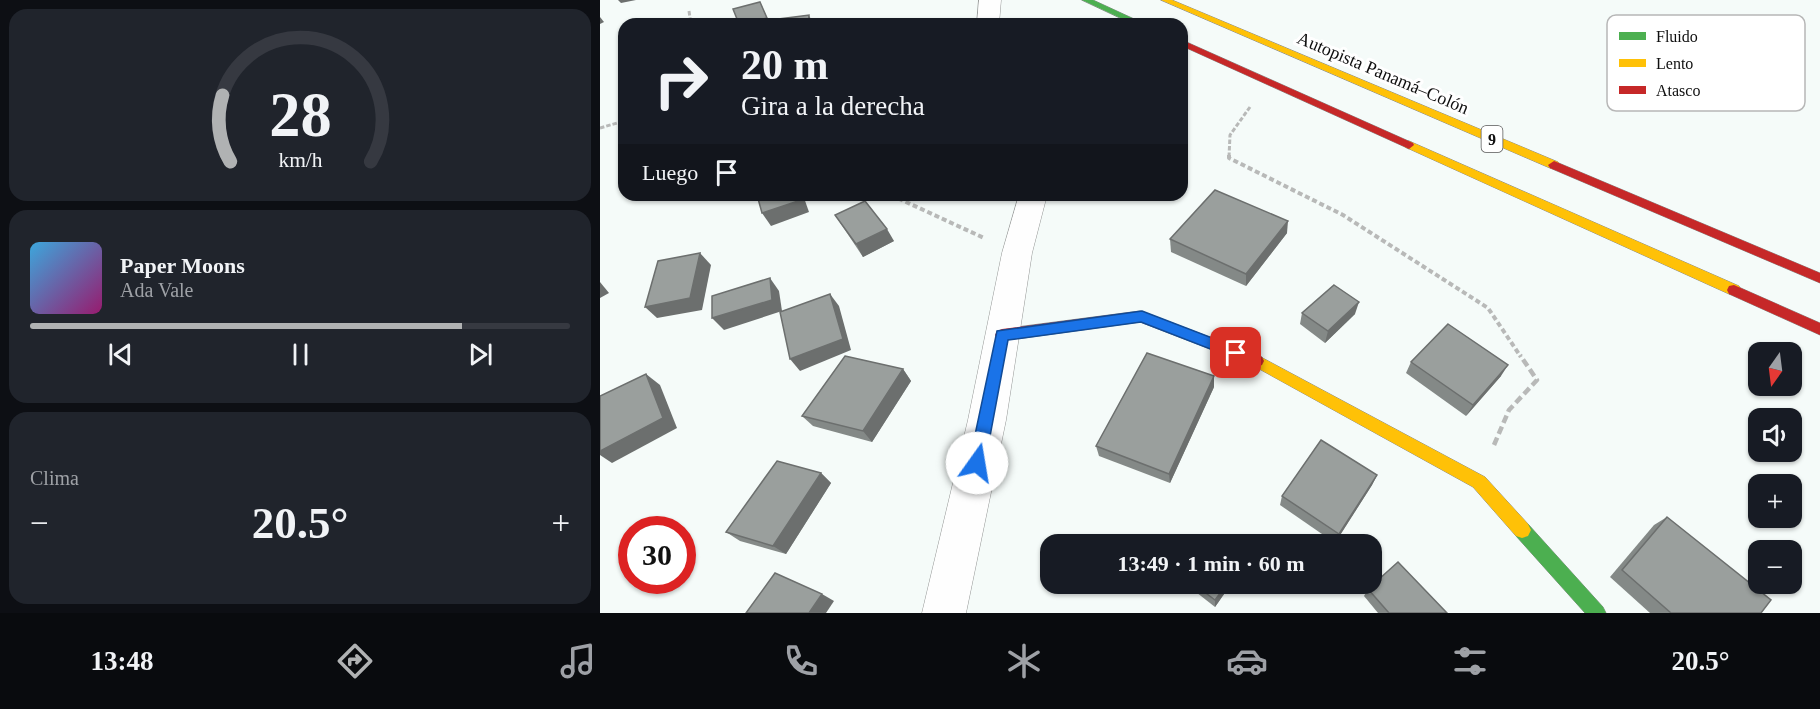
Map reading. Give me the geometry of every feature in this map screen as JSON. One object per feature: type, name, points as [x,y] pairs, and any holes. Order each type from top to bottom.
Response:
[{"type":"main road","points":[[1086,0],[1126,18]]},
{"type":"main road","name":"Autopista Panamá–Colón","points":[[1165,0],[1820,278]]},
{"type":"main road","name":"9","points":[[1188,46],[1820,329]]},
{"type":"main road","points":[[1002,335],[1142,316],[1255,360],[1479,482],[1597,613]]},
{"type":"street","points":[[988,18],[990,0]]},
{"type":"street","points":[[944,613],[987,420],[1017,253],[1031,201]]},
{"type":"path","points":[[689,11],[690,18]]},
{"type":"path","points":[[1268,81],[1230,135],[1229,158],[1343,215],[1488,308],[1537,380],[1509,410],[1479,482]]},
{"type":"path","points":[[600,128],[618,123]]},
{"type":"path","points":[[904,201],[1017,253]]},
{"type":"building","points":[[760,2],[767,18],[737,18],[733,9]]},
{"type":"building","points":[[809,15],[809,18],[786,18]]},
{"type":"building","points":[[1215,190],[1288,221],[1246,274],[1170,239]]},
{"type":"building","points":[[759,201],[798,201],[762,213]]},
{"type":"building","points":[[865,201],[887,229],[856,244],[835,215]]},
{"type":"building","points":[[700,253],[690,298],[645,307],[658,261]]},
{"type":"building","points":[[770,278],[772,300],[712,318],[712,296]]},
{"type":"building","points":[[1334,285],[1359,302],[1328,331],[1302,313]]},
{"type":"building","points":[[830,294],[843,339],[790,359],[780,312]]},
{"type":"building","points":[[1448,324],[1508,365],[1473,405],[1411,362]]},
{"type":"building","points":[[1147,353],[1214,376],[1169,474],[1096,446]]},
{"type":"building","points":[[845,356],[903,369],[863,431],[802,416]]},
{"type":"building","points":[[646,374],[663,418],[600,451],[600,396]]},
{"type":"building","points":[[1321,440],[1377,475],[1339,534],[1282,496]]},
{"type":"building","points":[[777,461],[821,473],[773,546],[726,532]]},
{"type":"building","points":[[1667,517],[1748,582],[1748,594],[1763,594],[1771,600],[1761,613],[1671,613],[1622,570]]},
{"type":"building","points":[[1398,562],[1447,613],[1389,613],[1372,594],[1382,594],[1382,576]]},
{"type":"building","points":[[775,573],[822,594],[809,613],[746,613]]},
{"type":"building","points":[[1207,594],[1220,594],[1215,600]]},
{"type":"traffic: fast","points":[[1086,0],[1126,18]]},
{"type":"traffic: fast","points":[[1522,530],[1597,613]]},
{"type":"traffic: slow","points":[[1165,0],[1554,165]]},
{"type":"traffic: slow","points":[[1409,145],[1734,290]]},
{"type":"traffic: slow","points":[[1257,361],[1479,482],[1522,530]]},
{"type":"traffic: jam","points":[[1188,46],[1409,145]]},
{"type":"traffic: jam","points":[[1554,165],[1820,278]]},
{"type":"traffic: jam","points":[[1734,290],[1820,329]]},
{"type":"traffic: jam","points":[[1002,335],[1141,316],[1257,361]]},
{"type":"route","points":[[977,463],[1002,335],[1142,316],[1236,353]]}]
